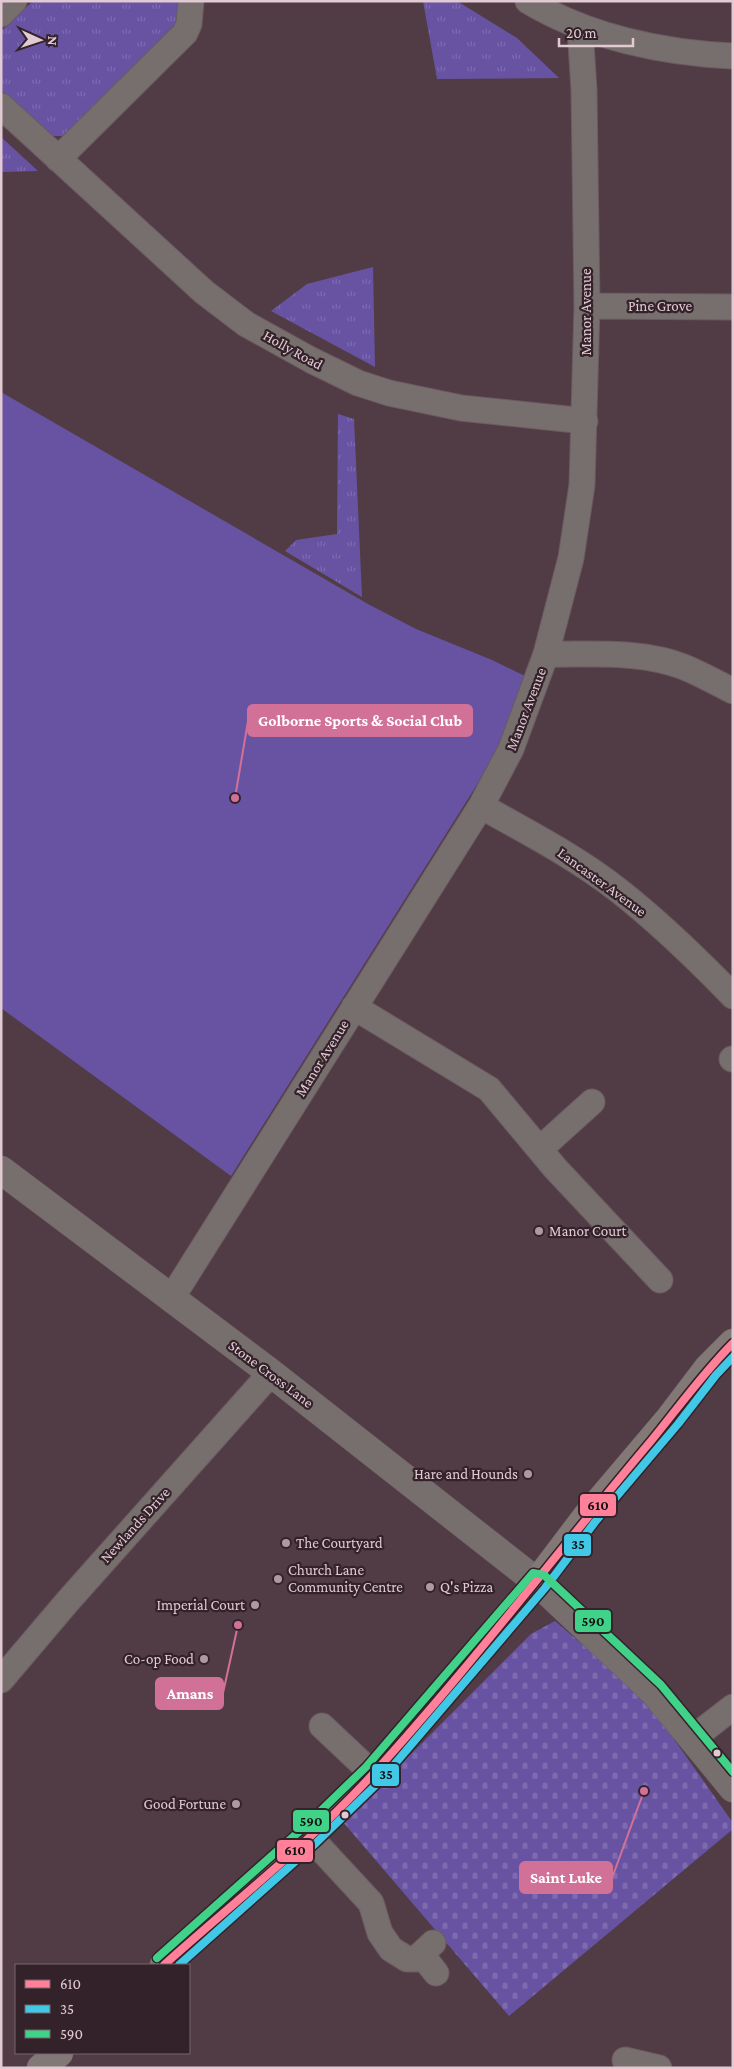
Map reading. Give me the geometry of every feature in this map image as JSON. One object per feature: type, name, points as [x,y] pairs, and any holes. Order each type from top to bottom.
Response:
[{"type":"main road","points":[[165,1964],[309,1836],[373,1774],[537,1582],[587,1516],[670,1418],[708,1368],[733,1343]]},
{"type":"main road","points":[[41,2068],[58,2054]]},
{"type":"street","points":[[1,14],[14,1]]},
{"type":"street","points":[[58,159],[185,33],[189,24],[191,1]]},
{"type":"street","points":[[528,1],[580,27],[629,41],[678,50],[733,56]]},
{"type":"street","name":"Manor Avenue","points":[[171,1299],[481,806],[511,749],[546,654],[571,558],[582,485],[587,306],[584,99],[580,27]]},
{"type":"street","name":"Holly Road","points":[[1,106],[212,298],[246,324],[334,372],[389,393],[461,408],[585,421]]},
{"type":"street","name":"Pine Grove","points":[[587,306],[733,307]]},
{"type":"street","points":[[546,654],[630,655],[658,660],[683,666],[733,691]]},
{"type":"street","name":"Lancaster Avenue","points":[[481,806],[551,846],[617,889],[677,938],[733,996]]},
{"type":"street","points":[[354,1007],[489,1089],[540,1148],[554,1168],[660,1280]]},
{"type":"street","points":[[540,1148],[592,1102]]},
{"type":"street","name":"Stone Cross Lane","points":[[1,1170],[271,1373],[537,1582],[654,1692],[733,1788]]},
{"type":"street","name":"Newlands Drive","points":[[1,1680],[68,1601],[271,1373]]},
{"type":"street","points":[[693,1738],[733,1708]]},
{"type":"street","points":[[322,1726],[373,1774]]},
{"type":"street","points":[[309,1836],[370,1903],[380,1934],[391,1949],[407,1959],[416,1958],[427,1948],[436,1973]]},
{"type":"street","points":[[625,2060],[659,2068]]},
{"type":"green space","points":[[33,1],[181,1],[180,19],[67,136],[47,136],[1,90],[1,31]]},
{"type":"green space","points":[[423,1],[457,1],[517,38],[559,78],[437,79]]},
{"type":"green space","points":[[1,137],[38,171],[1,172]]},
{"type":"green space","points":[[373,267],[375,367],[271,311],[307,284]]},
{"type":"green space","points":[[1,392],[368,604],[416,629],[492,660],[527,677],[501,740],[478,783],[231,1176],[1,1008]]},
{"type":"green space","points":[[338,414],[354,419],[362,597],[285,551],[296,540],[337,534]]},
{"type":"green space","points":[[555,1621],[645,1698],[733,1823],[733,1829],[509,2016],[343,1822],[531,1634]]},
{"type":"transit line","name":"610","points":[[165,1964],[298,1848],[374,1773],[480,1650],[701,1378],[733,1343]]},
{"type":"transit line","name":"35","points":[[180,1964],[316,1843],[381,1780],[545,1588],[595,1522],[733,1357]]},
{"type":"transit line","name":"590","points":[[157,1958],[302,1829],[366,1767],[533,1573],[544,1575],[661,1685],[733,1772]]},
{"type":"place","name":"Golborne Sports & Social Club","points":[[235,798]]},
{"type":"place","name":"Manor Court","points":[[539,1231]]},
{"type":"place","name":"Hare and Hounds","points":[[528,1474]]},
{"type":"place","name":"The Courtyard","points":[[286,1543]]},
{"type":"place","name":"Church Lane Community Centre","points":[[278,1579]]},
{"type":"place","name":"Q's Pizza","points":[[430,1587]]},
{"type":"place","name":"Imperial Court","points":[[255,1605]]},
{"type":"place","name":"Amans","points":[[238,1625]]},
{"type":"place","name":"Co-op Food","points":[[204,1659]]},
{"type":"place","name":"Saint Luke","points":[[644,1791]]},
{"type":"place","name":"Good Fortune","points":[[236,1804]]}]
